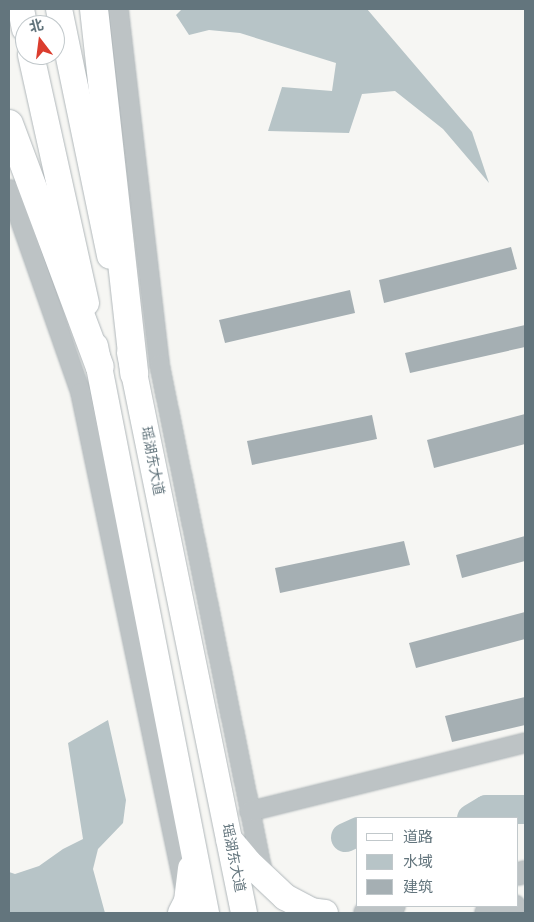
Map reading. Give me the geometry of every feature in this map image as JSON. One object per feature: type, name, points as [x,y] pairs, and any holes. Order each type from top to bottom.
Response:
[{"type":"main road","name":"瑶湖东大道","points":[[59,9],[244,913]]},
{"type":"main road","points":[[94,9],[134,374]]},
{"type":"main road","points":[[33,65],[100,367],[193,848],[191,909]]},
{"type":"main road","points":[[9,124],[100,367]]},
{"type":"main road","points":[[229,838],[285,897],[311,912],[325,913]]},
{"type":"street","points":[[118,9],[159,364],[263,876]]},
{"type":"street","points":[[9,190],[80,392],[191,909]]},
{"type":"street","points":[[249,811],[525,742]]},
{"type":"street","points":[[365,913],[390,907]]},
{"type":"street","points":[[486,913],[508,907]]},
{"type":"water","points":[[182,9],[367,9],[472,132],[489,183],[443,129],[395,91],[362,94],[349,133],[268,131],[282,87],[332,91],[336,63],[240,33],[209,30],[189,35],[176,15]]},
{"type":"water","points":[[108,720],[126,800],[123,823],[98,849],[93,869],[105,913],[9,913],[9,872],[15,874],[39,866],[63,849],[83,839],[68,743]]},
{"type":"building","points":[[511,247],[517,269],[384,303],[379,280]]},
{"type":"building","points":[[350,290],[355,313],[225,343],[219,320]]},
{"type":"building","points":[[525,325],[525,347],[410,373],[405,353]]},
{"type":"building","points":[[525,414],[525,444],[434,468],[427,440]]},
{"type":"building","points":[[372,415],[377,439],[252,465],[247,441]]},
{"type":"building","points":[[525,536],[525,561],[462,578],[456,555]]},
{"type":"building","points":[[404,541],[410,565],[280,593],[275,568]]},
{"type":"building","points":[[525,612],[525,639],[416,668],[409,643]]},
{"type":"building","points":[[525,697],[525,725],[452,742],[445,716]]},
{"type":"waterway","points":[[473,817],[486,809],[525,809]]},
{"type":"waterway","points":[[345,837],[356,832]]}]
